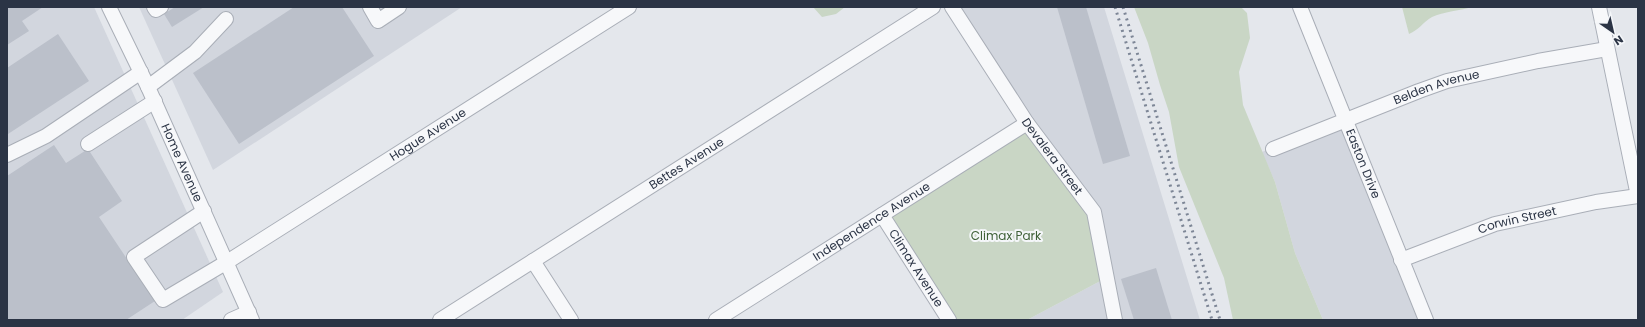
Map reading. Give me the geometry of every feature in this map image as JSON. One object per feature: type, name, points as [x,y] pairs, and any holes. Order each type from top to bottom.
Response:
[{"type":"street","name":"Home Avenue","points":[[109,7],[155,102],[251,316]]},
{"type":"street","points":[[154,7],[156,10],[161,7]]},
{"type":"street","points":[[370,7],[378,21],[399,7]]},
{"type":"street","name":"Hogue Avenue","points":[[204,211],[134,257],[163,300],[227,262],[629,7]]},
{"type":"street","name":"Bettes Avenue","points":[[440,320],[933,7]]},
{"type":"street","name":"Devalera Street","points":[[952,7],[1027,123],[1094,212],[1115,320]]},
{"type":"street","name":"Easton Drive","points":[[1300,7],[1344,120],[1426,320]]},
{"type":"street","points":[[1599,7],[1638,196]]},
{"type":"street","points":[[148,87],[195,52],[226,19]]},
{"type":"street","name":"Belden Avenue","points":[[1273,149],[1447,81],[1607,49]]},
{"type":"street","points":[[7,155],[46,136],[141,72]]},
{"type":"street","points":[[88,144],[155,102]]},
{"type":"street","name":"Independence Avenue","points":[[716,320],[1027,123]]},
{"type":"street","name":"Corwin Street","points":[[1401,260],[1495,224],[1596,202],[1638,196]]},
{"type":"street","name":"Climax Avenue","points":[[882,216],[949,320]]},
{"type":"street","points":[[533,261],[571,320]]},
{"type":"street","points":[[231,320],[251,316]]},
{"type":"shaded area","points":[[7,7],[94,7],[223,292],[182,320],[7,320]]},
{"type":"shaded area","points":[[139,7],[462,7],[213,170]]},
{"type":"shaded area","points":[[952,7],[1104,7],[1200,320],[1027,320],[1106,278],[1094,212]]},
{"type":"shaded area","points":[[1344,120],[1426,320],[1323,320],[1295,253],[1275,182],[1262,152]]},
{"type":"green space","points":[[813,7],[845,7],[836,14],[822,17]]},
{"type":"green space","points":[[1134,7],[1241,7],[1247,13],[1250,38],[1239,72],[1243,105],[1275,182],[1295,253],[1323,320],[1233,320],[1224,278],[1179,167],[1169,112],[1148,43]]},
{"type":"green space","points":[[1402,7],[1473,7],[1436,15],[1409,34]]},
{"type":"green space","name":"Climax Park","points":[[1027,123],[1094,212],[1106,278],[1027,320],[949,320],[882,215]]},
{"type":"building","points":[[7,7],[43,7],[22,21],[29,31],[7,45]]},
{"type":"building","points":[[175,7],[204,7],[172,27],[164,14]]},
{"type":"building","points":[[294,7],[342,7],[374,56],[239,144],[193,73]]},
{"type":"building","points":[[1057,7],[1086,7],[1130,156],[1103,164]]},
{"type":"building","points":[[58,34],[89,81],[8,134],[7,68]]},
{"type":"building","points":[[54,145],[66,163],[88,149],[122,201],[99,217],[155,301],[126,320],[7,320],[7,176]]},
{"type":"building","points":[[1156,268],[1172,320],[1134,320],[1121,279]]},
{"type":"railway","points":[[1115,7],[1212,320]]},
{"type":"railway","points":[[1123,7],[1220,320]]}]
